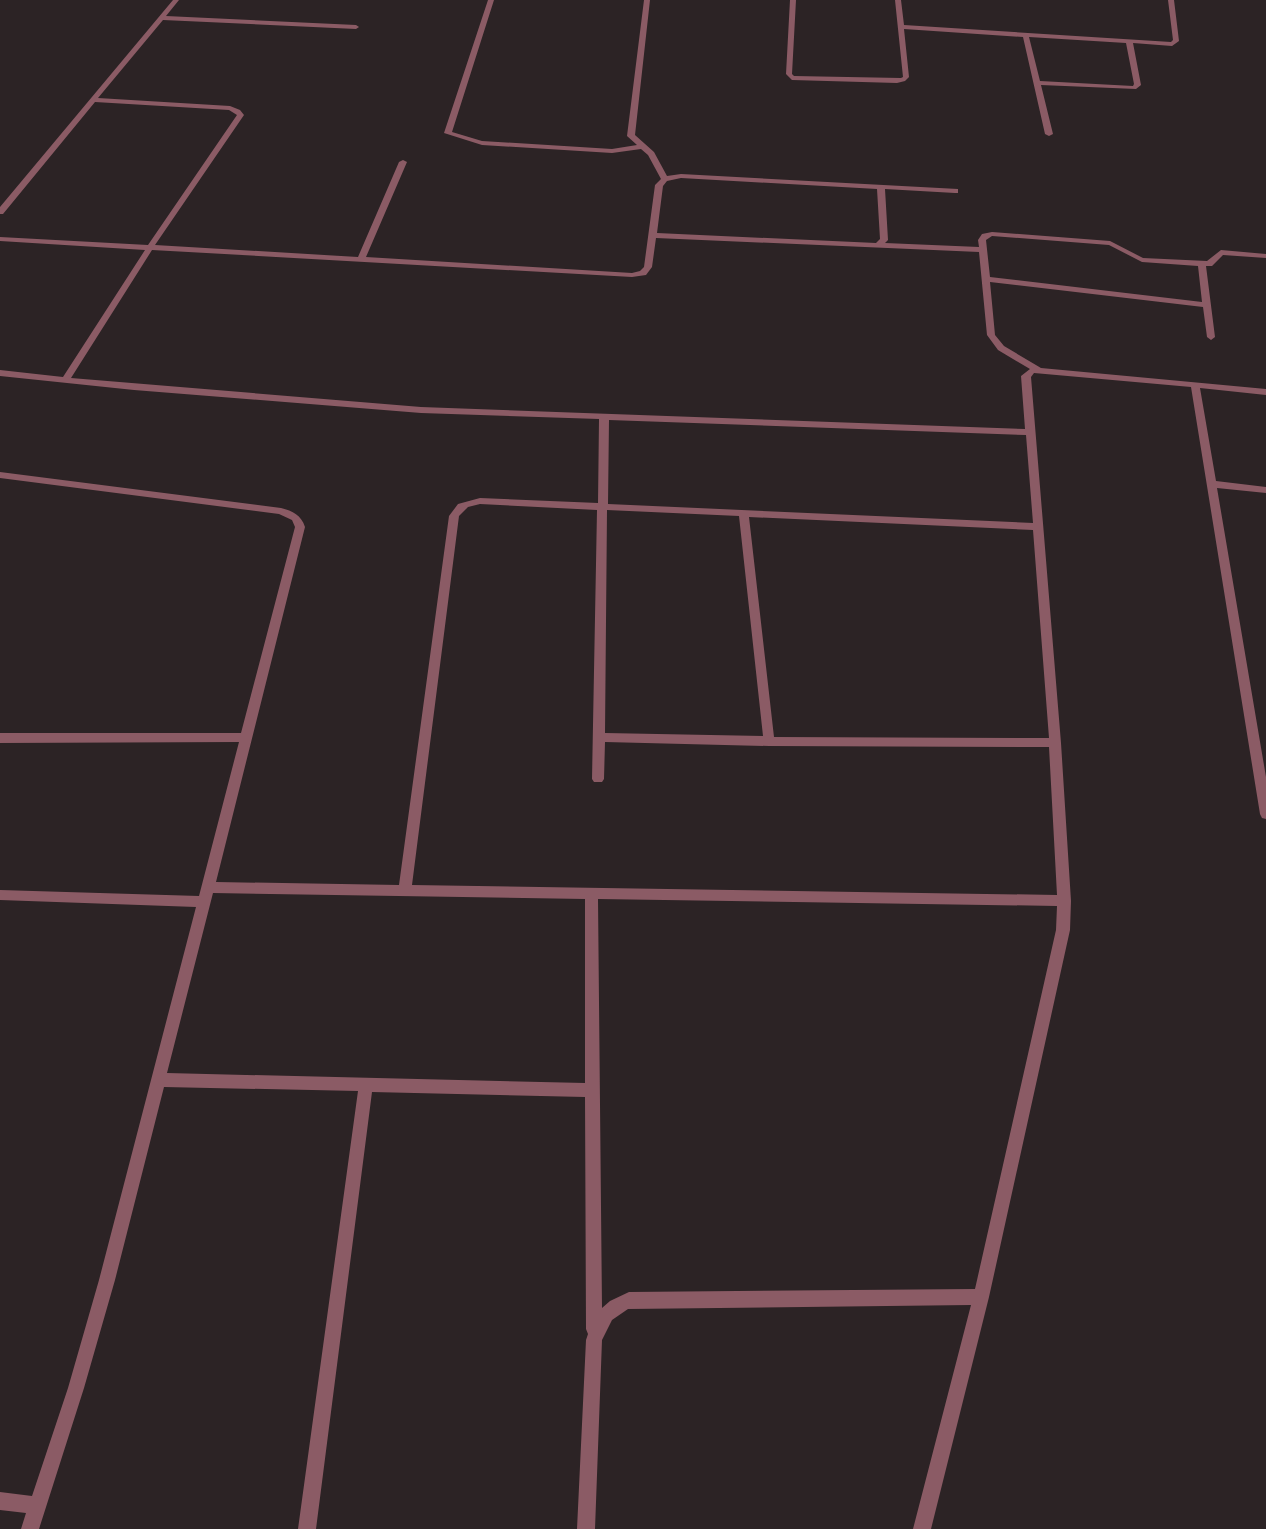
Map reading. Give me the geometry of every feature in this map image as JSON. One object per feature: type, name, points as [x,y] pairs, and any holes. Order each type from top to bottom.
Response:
[{"type":"street","points":[[0,212],[176,0]]},
{"type":"street","points":[[491,0],[448,133],[482,143],[612,151],[642,147]]},
{"type":"street","points":[[646,0],[631,136],[658,163],[665,179]]},
{"type":"street","points":[[793,0],[789,74],[792,78],[903,80],[906,77],[898,0]]},
{"type":"street","points":[[900,27],[1172,44],[1176,41],[1171,0]]},
{"type":"street","points":[[161,18],[356,27]]},
{"type":"street","points":[[1026,36],[1049,134]]},
{"type":"street","points":[[1037,83],[1134,88],[1138,85],[1129,42]]},
{"type":"street","points":[[65,380],[151,246],[241,115],[230,108],[93,100]]},
{"type":"street","points":[[361,259],[403,162]]},
{"type":"street","points":[[0,239],[632,275],[643,273],[648,267],[659,185],[665,179],[681,176],[955,191]]},
{"type":"street","points":[[878,245],[884,240],[881,187]]},
{"type":"street","points":[[653,236],[983,250]]},
{"type":"street","points":[[1039,370],[994,341],[991,335],[982,240],[985,236],[1110,243],[1119,246],[1132,257],[1142,260],[1202,265],[1214,261],[1221,252],[1266,256]]},
{"type":"street","points":[[1202,265],[1211,337]]},
{"type":"street","points":[[986,279],[1207,305]]},
{"type":"street","points":[[922,1529],[981,1297],[1063,930],[1064,901],[1055,743],[1036,527],[1026,376],[1031,371],[1039,370],[1266,392]]},
{"type":"street","points":[[0,373],[421,410],[1029,432]]},
{"type":"street","points":[[1195,385],[1266,813]]},
{"type":"street","points":[[598,779],[604,417]]},
{"type":"street","points":[[0,476],[281,512],[292,515],[298,520],[300,527],[159,1080],[76,1388],[30,1529]]},
{"type":"street","points":[[1212,484],[1266,490]]},
{"type":"street","points":[[405,890],[454,516],[457,509],[466,503],[480,501],[602,506],[1036,527]]},
{"type":"street","points":[[744,513],[769,741]]},
{"type":"street","points":[[0,738],[246,737]]},
{"type":"street","points":[[599,737],[1055,743]]},
{"type":"street","points":[[207,887],[1064,901]]},
{"type":"street","points":[[586,1529],[594,1340],[591,894]]},
{"type":"street","points":[[0,895],[204,902]]},
{"type":"street","points":[[159,1080],[592,1090]]},
{"type":"street","points":[[307,1529],[366,1084]]},
{"type":"street","points":[[594,1340],[600,1322],[613,1307],[630,1300],[981,1297]]},
{"type":"street","points":[[0,1501],[38,1506]]}]
